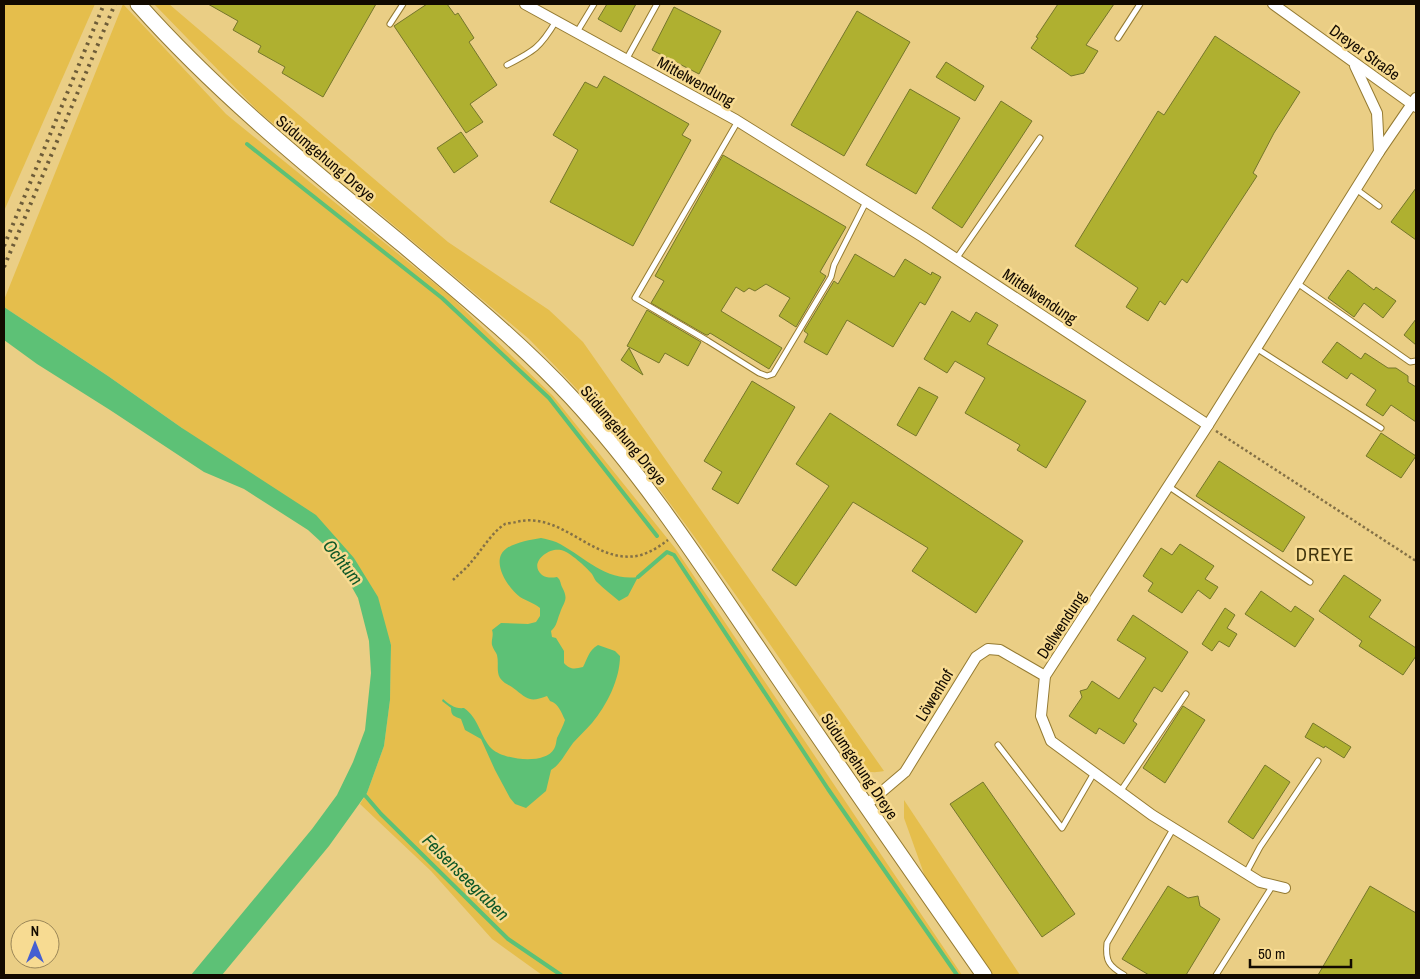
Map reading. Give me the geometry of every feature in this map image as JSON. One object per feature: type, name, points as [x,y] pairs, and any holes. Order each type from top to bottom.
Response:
[{"type":"main road","name":"Südumgehung Dreye","points":[[138,4],[251,118],[487,315],[571,397],[625,460],[680,532],[865,806],[984,975]]},
{"type":"street","name":"Mittelwendung","points":[[525,4],[738,121],[956,259],[1208,426]]},
{"type":"street","name":"Dreyer Straße","points":[[1273,4],[1353,63],[1415,103]]},
{"type":"street","points":[[1353,63],[1377,113],[1379,152]]},
{"type":"street","points":[[1208,426],[1379,152],[1415,103]]},
{"type":"street","name":"Dellwendung","points":[[1208,426],[1045,676],[1041,716],[1051,741],[1152,815],[1260,882],[1286,888]]},
{"type":"street","name":"Löwenhof","points":[[865,806],[905,772],[976,657],[988,649],[1000,650],[1045,676]]},
{"type":"lane","points":[[390,24],[403,4]]},
{"type":"lane","points":[[577,32],[594,4]]},
{"type":"lane","points":[[626,60],[657,4]]},
{"type":"lane","points":[[1118,38],[1140,4]]},
{"type":"lane","points":[[507,65],[534,51],[544,40],[556,21]]},
{"type":"lane","points":[[738,121],[635,298],[758,373],[767,376],[773,374],[831,277],[834,265],[866,202]]},
{"type":"lane","points":[[956,259],[1040,138]]},
{"type":"lane","points":[[1356,188],[1379,206]]},
{"type":"lane","points":[[1297,283],[1410,362],[1416,361]]},
{"type":"lane","points":[[1256,348],[1381,428]]},
{"type":"lane","points":[[1168,486],[1310,582]]},
{"type":"lane","points":[[1120,792],[1186,694]]},
{"type":"lane","points":[[998,745],[1062,828],[1094,773]]},
{"type":"lane","points":[[1246,874],[1260,847],[1318,761]]},
{"type":"lane","points":[[1124,975],[1112,968],[1107,956],[1107,943],[1173,829]]},
{"type":"lane","points":[[1216,975],[1273,885]]},
{"type":"path","points":[[1208,426],[1416,561]]},
{"type":"path","points":[[453,580],[472,562],[487,542],[505,524],[523,520],[543,522],[565,530],[608,554],[622,556],[641,555],[655,549],[680,532]]},
{"type":"shaded area","points":[[4,4],[95,4],[4,211]]},
{"type":"shaded area","points":[[123,4],[226,114],[450,296],[553,396],[675,548],[962,975],[542,975],[492,939],[431,871],[360,804],[367,793],[384,746],[390,700],[391,645],[354,558],[182,428],[4,307],[4,300]]},
{"type":"shaded area","points":[[154,4],[169,4],[448,242],[549,310],[583,342],[884,771],[870,772],[860,768],[842,749],[713,563],[660,491],[609,425],[556,367],[529,339],[258,111]]},
{"type":"shaded area","points":[[904,800],[1020,975],[991,975],[928,885],[904,818]]},
{"type":"water","name":"Ochtum","points":[[4,307],[182,428],[316,515],[354,558],[378,597],[391,645],[390,700],[384,746],[367,793],[329,846],[222,975],[191,975],[312,829],[337,795],[353,762],[365,730],[371,673],[369,641],[358,598],[332,552],[308,530],[244,489],[204,472],[37,364],[4,340]]},
{"type":"water","points":[[541,538],[566,547],[605,572],[626,577],[638,577],[628,596],[619,601],[597,582],[582,564],[565,551],[551,551],[538,561],[538,570],[545,577],[557,577],[560,580],[565,595],[557,623],[551,631],[552,637],[556,638],[564,651],[564,663],[568,667],[583,667],[590,652],[598,645],[615,651],[620,656],[618,674],[603,708],[573,743],[561,761],[551,770],[546,791],[526,808],[515,804],[510,798],[481,739],[465,730],[461,719],[453,715],[451,708],[442,701],[443,699],[453,706],[464,708],[469,712],[492,749],[505,756],[534,759],[549,754],[554,749],[565,720],[559,709],[547,696],[530,699],[505,683],[498,673],[497,655],[492,643],[492,630],[501,623],[528,624],[536,622],[540,616],[540,608],[520,597],[510,587],[502,574],[500,559],[502,553],[507,548]]},
{"type":"building","points":[[208,4],[376,4],[323,97],[282,73],[285,67],[258,52],[261,46],[233,30],[238,21]]},
{"type":"building","points":[[427,4],[447,4],[455,15],[458,13],[474,38],[469,42],[497,85],[470,104],[483,122],[466,133],[394,26]]},
{"type":"building","points":[[607,4],[636,4],[621,32],[598,19]]},
{"type":"building","points":[[1058,4],[1114,4],[1086,45],[1098,51],[1084,73],[1071,76],[1031,48]]},
{"type":"building","points":[[674,7],[721,31],[699,74],[652,50]]},
{"type":"building","points":[[857,11],[910,42],[844,156],[791,125]]},
{"type":"building","points":[[1215,36],[1300,92],[1274,133],[1253,173],[1257,176],[1187,283],[1182,279],[1165,305],[1160,301],[1148,321],[1126,307],[1138,288],[1075,246],[1158,111],[1164,115]]},
{"type":"building","points":[[946,62],[984,86],[975,101],[936,77]]},
{"type":"building","points":[[604,76],[689,124],[682,135],[691,140],[633,246],[550,202],[578,150],[553,135],[585,82],[597,88]]},
{"type":"building","points":[[910,89],[960,118],[916,194],[866,165]]},
{"type":"building","points":[[1001,101],[1032,121],[962,228],[932,208]]},
{"type":"building","points":[[461,132],[478,156],[454,173],[437,148]]},
{"type":"building","points":[[723,155],[846,227],[820,272],[826,276],[796,327],[779,316],[790,298],[766,284],[755,291],[749,288],[744,292],[736,287],[721,311],[782,348],[769,369],[710,333],[706,335],[651,303],[664,281],[655,276]]},
{"type":"building","points":[[1416,188],[1416,240],[1391,222]]},
{"type":"building","points":[[855,254],[894,277],[905,259],[931,275],[932,272],[941,277],[925,305],[920,302],[893,347],[847,320],[827,355],[804,342],[808,334],[804,331],[834,281],[838,284]]},
{"type":"building","points":[[1348,270],[1374,290],[1376,287],[1396,301],[1383,318],[1364,303],[1354,317],[1328,298]]},
{"type":"building","points":[[647,310],[701,342],[688,366],[665,353],[659,363],[627,346]]},
{"type":"building","points":[[952,311],[970,322],[976,312],[998,325],[987,344],[1086,401],[1046,468],[1017,450],[1020,445],[965,413],[985,378],[955,361],[947,373],[924,359]]},
{"type":"building","points":[[1416,319],[1416,345],[1404,335]]},
{"type":"building","points":[[1337,342],[1361,359],[1365,353],[1388,368],[1396,368],[1408,376],[1408,382],[1416,387],[1416,422],[1391,405],[1383,416],[1366,405],[1376,390],[1351,373],[1347,379],[1322,362]]},
{"type":"building","points":[[629,348],[643,375],[621,360]]},
{"type":"building","points":[[752,381],[795,407],[738,504],[712,489],[722,472],[704,461]]},
{"type":"building","points":[[919,387],[938,397],[916,436],[897,425]]},
{"type":"building","points":[[830,413],[1023,541],[976,613],[912,571],[928,548],[853,502],[796,586],[772,570],[829,486],[796,464]]},
{"type":"building","points":[[1381,433],[1416,456],[1401,478],[1366,456]]},
{"type":"building","points":[[1219,461],[1305,517],[1283,552],[1196,496]]},
{"type":"building","points":[[1180,544],[1214,566],[1205,579],[1218,587],[1210,599],[1198,590],[1182,613],[1148,591],[1153,583],[1143,576],[1161,548],[1172,555]]},
{"type":"building","points":[[1344,575],[1381,600],[1369,617],[1416,648],[1416,656],[1403,675],[1359,646],[1362,641],[1319,611]]},
{"type":"building","points":[[1261,591],[1291,612],[1295,606],[1314,619],[1295,647],[1245,614]]},
{"type":"building","points":[[1225,608],[1235,615],[1227,628],[1237,634],[1229,647],[1219,641],[1212,651],[1202,644]]},
{"type":"building","points":[[1133,615],[1188,652],[1162,692],[1154,687],[1133,721],[1137,724],[1124,744],[1099,728],[1096,734],[1069,716],[1082,697],[1080,691],[1087,689],[1092,681],[1119,699],[1146,658],[1117,640]]},
{"type":"building","points":[[1183,706],[1205,720],[1165,783],[1143,768]]},
{"type":"building","points":[[1313,723],[1351,747],[1344,758],[1325,746],[1324,748],[1305,737]]},
{"type":"building","points":[[1265,765],[1290,782],[1253,839],[1228,822]]},
{"type":"building","points":[[983,782],[1075,914],[1042,937],[950,804]]},
{"type":"building","points":[[1168,886],[1188,898],[1198,896],[1200,906],[1220,919],[1186,975],[1149,975],[1122,959]]},
{"type":"building","points":[[1370,886],[1416,913],[1416,975],[1318,975]]},
{"type":"waterway","points":[[247,144],[442,298],[549,398],[657,536]]},
{"type":"waterway","points":[[638,577],[667,552],[674,555],[828,789],[957,975]]},
{"type":"waterway","name":"Felsenseegraben","points":[[363,793],[381,814],[508,939],[561,975]]},
{"type":"railway","points":[[4,246],[104,4]]},
{"type":"railway","points":[[4,267],[115,4]]},
{"type":"district","name":"DREYE","points":[[1325,554]]}]
